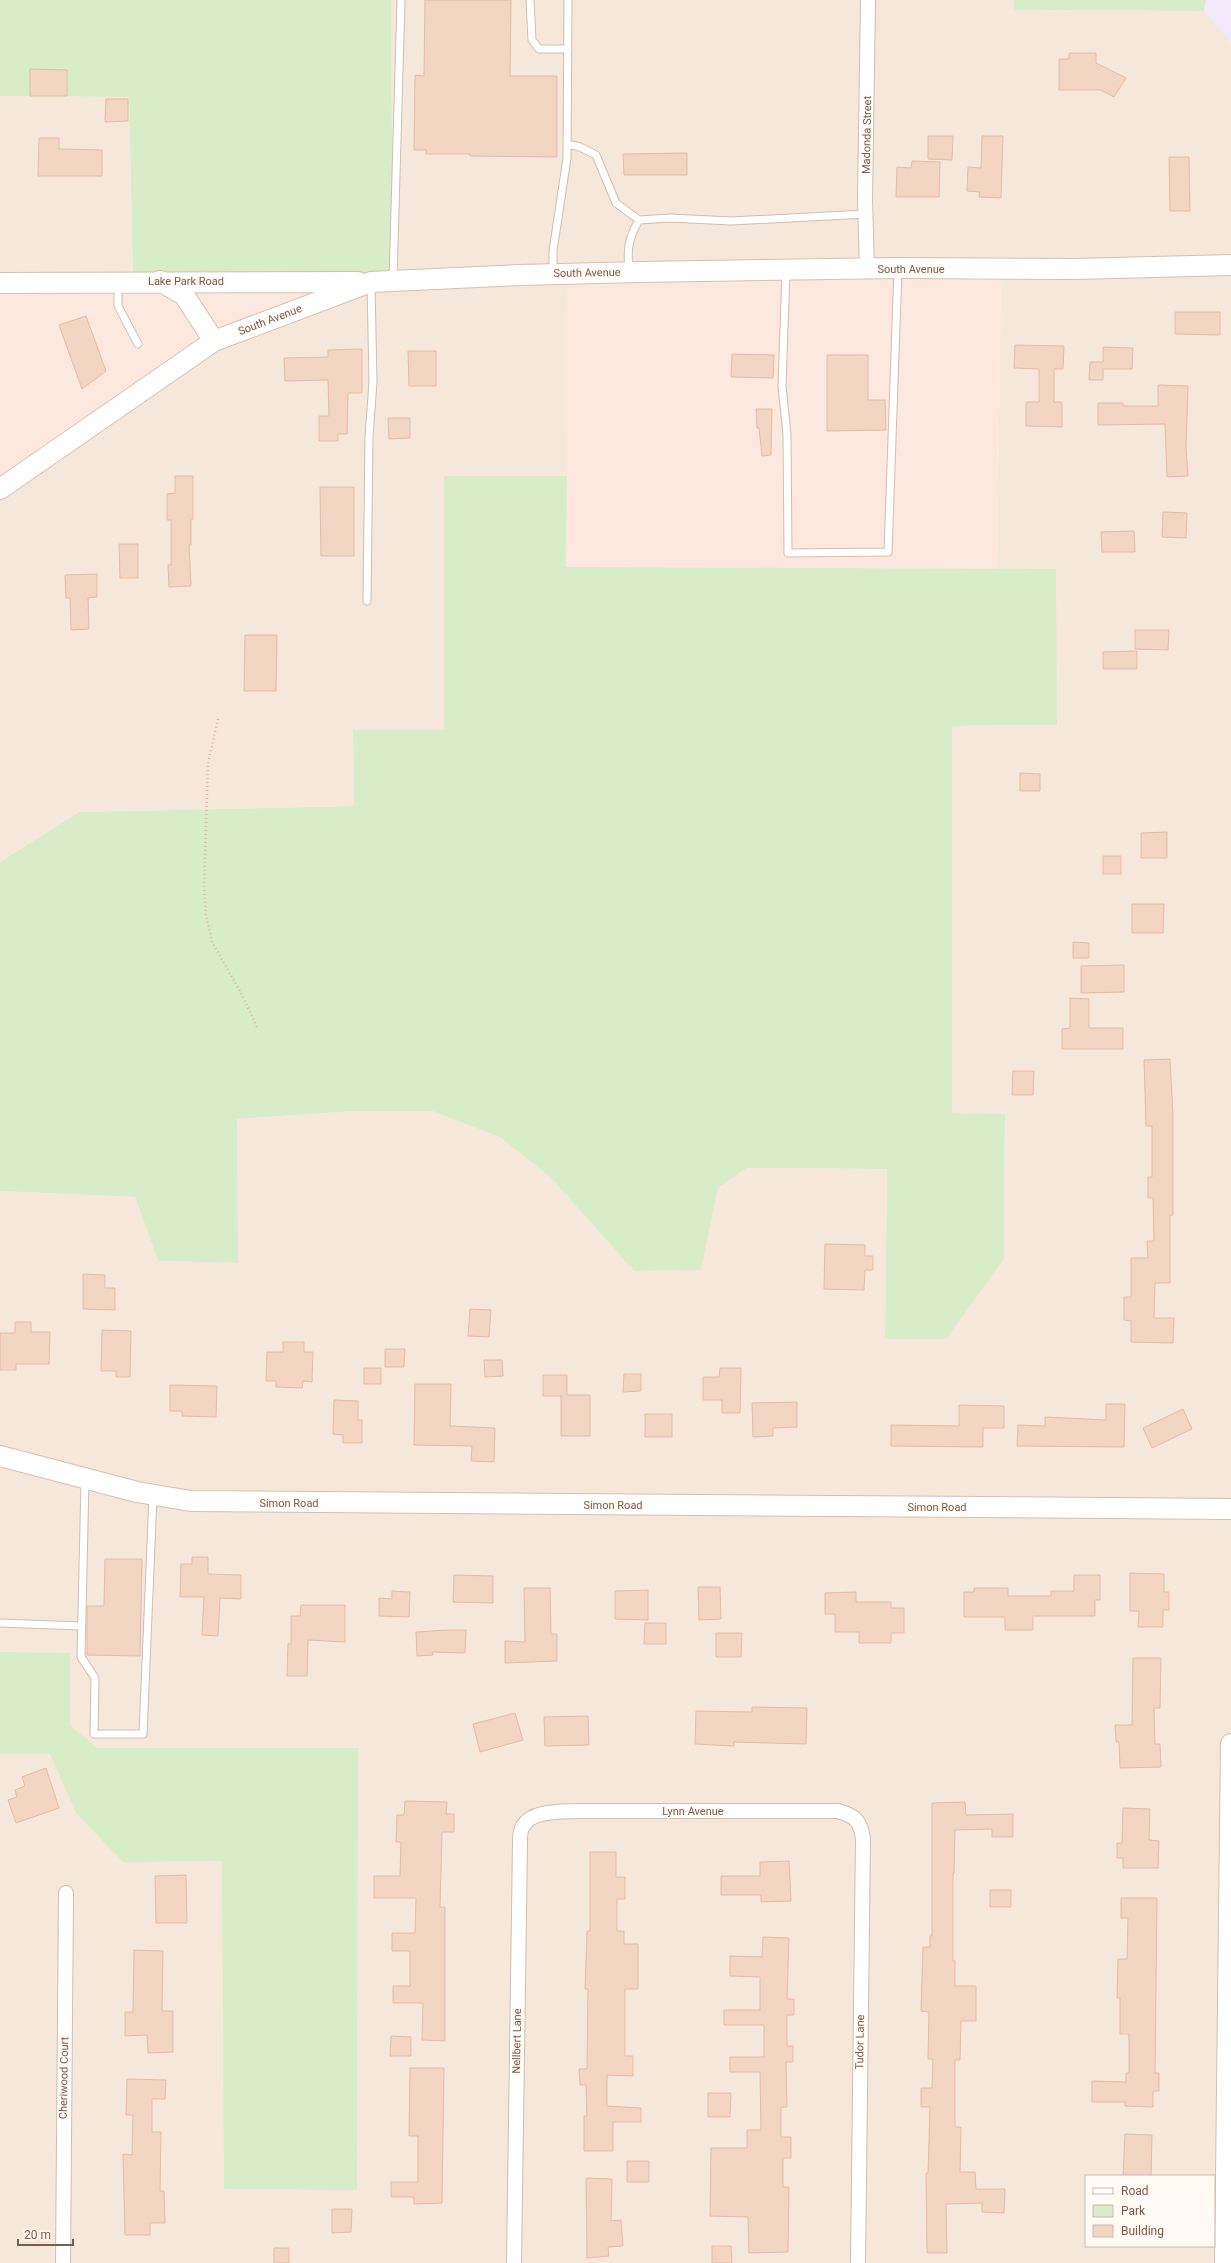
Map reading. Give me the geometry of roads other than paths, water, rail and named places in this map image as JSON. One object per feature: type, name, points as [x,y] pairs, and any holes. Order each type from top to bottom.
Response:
[{"type":"street","name":"Madonda Street","points":[[867,269],[866,214],[868,0]]},
{"type":"street","name":"South Avenue","points":[[0,489],[214,341],[371,282],[629,272],[898,268],[1076,269],[1231,265]]},
{"type":"street","points":[[160,282],[184,295],[214,341]]},
{"type":"street","name":"Lake Park Road","points":[[0,283],[371,282]]},
{"type":"street","name":"Simon Road","points":[[0,1456],[153,1496],[191,1501],[227,1503],[1231,1509]]},
{"type":"street","points":[[1225,2263],[1231,1744]]},
{"type":"street","name":"Lynn Avenue","points":[[527,1822],[531,1818],[552,1813],[578,1811],[838,1811],[852,1815],[859,1821]]},
{"type":"street","name":"Tudor Lane","points":[[858,2263],[863,1838],[859,1821]]},
{"type":"street","name":"Nellbert Lane","points":[[514,2263],[520,1842],[522,1827],[527,1822]]},
{"type":"street","name":"Cheriwood Court","points":[[63,2263],[66,1893]]},
{"type":"lane","points":[[393,280],[401,0]]},
{"type":"lane","points":[[530,0],[532,40],[539,49],[568,49]]},
{"type":"lane","points":[[553,274],[553,251],[567,144],[568,0]]},
{"type":"lane","points":[[567,144],[580,147],[596,155],[616,203],[639,220],[670,218],[731,221],[866,214]]},
{"type":"lane","points":[[629,272],[627,255],[630,237],[639,220]]},
{"type":"lane","points":[[786,270],[782,386],[788,434],[788,553],[888,552],[898,268]]},
{"type":"lane","points":[[118,282],[118,306],[138,344]]},
{"type":"lane","points":[[367,601],[369,437],[373,382],[371,282]]},
{"type":"lane","points":[[85,1478],[81,1657],[95,1678],[94,1734],[143,1734],[153,1496]]},
{"type":"lane","points":[[0,1624],[81,1626]]}]
